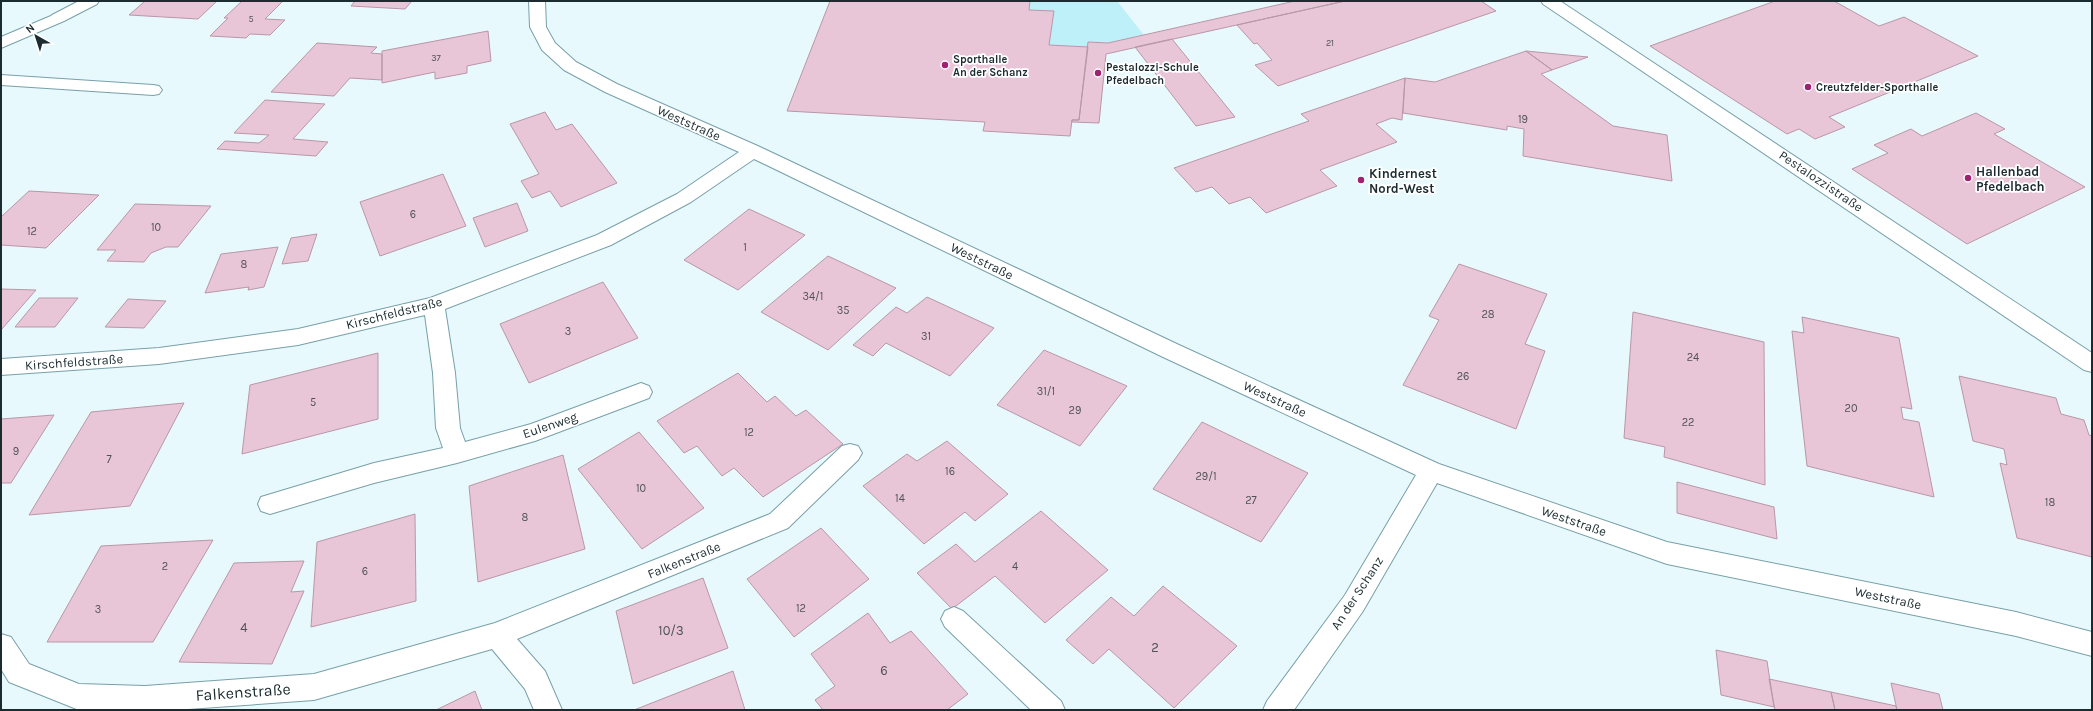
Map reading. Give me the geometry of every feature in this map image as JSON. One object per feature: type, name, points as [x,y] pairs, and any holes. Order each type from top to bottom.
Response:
[{"type":"street","points":[[1,43],[58,18],[91,1]]},
{"type":"street","name":"Weststraße","points":[[537,1],[538,27],[548,46],[570,66],[611,88],[754,152],[1171,351],[1431,471],[1667,553],[2016,624],[2092,644]]},
{"type":"street","name":"Pestalozzistraße","points":[[1549,1],[2092,364]]},
{"type":"street","points":[[1,80],[153,90]]},
{"type":"street","name":"Kirschfeldstraße","points":[[1,367],[159,356],[291,338],[434,305],[604,240],[684,198],[754,152]]},
{"type":"street","points":[[434,305],[444,373],[448,428],[457,454]]},
{"type":"street","name":"Eulenweg","points":[[270,504],[374,473],[457,454],[535,432],[641,392]]},
{"type":"street","name":"Falkenstraße","points":[[1,646],[19,673],[79,697],[145,699],[314,687],[497,635],[778,520],[850,453]]},
{"type":"street","name":"An der Schanz","points":[[1277,710],[1354,603],[1431,471]]},
{"type":"street","points":[[954,619],[1051,710]]},
{"type":"street","points":[[497,635],[535,680],[548,710]]},
{"type":"shaded area","points":[[1030,1],[1117,1],[1144,35],[1108,43],[1088,42],[1088,47],[1049,45],[1054,11],[1029,10]]},
{"type":"building","points":[[145,1],[217,1],[198,19],[129,15]]},
{"type":"building","points":[[242,1],[283,1],[265,19],[285,20],[270,35],[250,34],[246,38],[210,36],[228,18],[224,18]]},
{"type":"building","points":[[355,1],[412,1],[405,9],[351,6]]},
{"type":"building","name":"Sporthalle An der Schanz","points":[[830,1],[1030,1],[1029,10],[1054,11],[1049,45],[1088,47],[1079,120],[1072,120],[1070,136],[983,131],[985,122],[787,111]]},
{"type":"building","points":[[1295,1],[1345,1],[1106,54],[1099,123],[1072,122],[1072,120],[1079,120],[1088,42],[1108,43]]},
{"type":"building","points":[[1345,1],[1481,1],[1496,11],[1278,86],[1255,65],[1272,60],[1257,43],[1254,44],[1237,25]]},
{"type":"building","name":"Creutzfelder-Sporthalle","points":[[1775,1],[1834,1],[1879,26],[1904,17],[1978,56],[1829,117],[1845,127],[1815,139],[1799,129],[1787,134],[1650,46]]},
{"type":"building","points":[[488,31],[491,61],[467,66],[467,73],[435,79],[435,72],[382,83],[382,51]]},
{"type":"building","points":[[1172,39],[1235,117],[1196,126],[1135,47]]},
{"type":"building","points":[[317,43],[377,47],[371,53],[382,54],[382,80],[350,78],[334,96],[271,92]]},
{"type":"building","points":[[1526,51],[1552,70],[1541,74],[1613,126],[1667,135],[1672,181],[1523,156],[1524,129],[1507,126],[1507,130],[1403,113],[1405,78],[1435,82]]},
{"type":"building","points":[[1526,51],[1588,57],[1552,70]]},
{"type":"building","points":[[1405,78],[1402,120],[1392,118],[1376,124],[1397,142],[1320,170],[1337,186],[1266,213],[1250,197],[1229,204],[1212,187],[1196,192],[1174,168],[1309,121],[1301,114]]},
{"type":"building","points":[[265,100],[325,104],[293,139],[328,142],[316,156],[217,149],[225,141],[259,143],[269,135],[234,133]]},
{"type":"building","points":[[545,112],[556,130],[572,124],[617,183],[561,207],[550,191],[532,198],[521,181],[539,174],[510,124]]},
{"type":"building","name":"Hallenbad Pfedelbach","points":[[1976,113],[2005,129],[1994,134],[2085,187],[1967,244],[1852,169],[1888,153],[1874,145],[1911,129],[1922,136]]},
{"type":"building","points":[[443,174],[466,226],[380,256],[360,202]]},
{"type":"building","points":[[29,191],[99,195],[46,248],[1,245],[1,217]]},
{"type":"building","points":[[517,203],[528,231],[485,247],[473,218]]},
{"type":"building","points":[[135,204],[211,206],[178,247],[166,247],[151,253],[144,262],[107,261],[116,250],[97,250]]},
{"type":"building","points":[[749,209],[805,235],[738,290],[684,260]]},
{"type":"building","points":[[317,234],[308,261],[282,264],[291,238]]},
{"type":"building","points":[[278,247],[264,287],[248,290],[249,287],[205,293],[221,254]]},
{"type":"building","points":[[828,256],[896,288],[828,350],[761,312]]},
{"type":"building","points":[[1459,264],[1547,294],[1525,344],[1545,351],[1516,429],[1403,385],[1439,320],[1429,316]]},
{"type":"building","points":[[603,282],[638,338],[529,383],[500,324]]},
{"type":"building","points":[[1,289],[36,290],[1,330]]},
{"type":"building","points":[[927,297],[994,328],[950,376],[886,343],[873,356],[853,345],[896,307],[907,313]]},
{"type":"building","points":[[39,298],[78,298],[55,327],[15,327]]},
{"type":"building","points":[[128,299],[166,301],[144,328],[105,327]]},
{"type":"building","points":[[1633,312],[1764,342],[1765,485],[1664,457],[1665,447],[1624,438]]},
{"type":"building","points":[[1802,317],[1899,338],[1912,409],[1901,407],[1903,419],[1919,422],[1934,497],[1807,466],[1792,331],[1804,333]]},
{"type":"building","points":[[1044,350],[1127,386],[1080,446],[997,405]]},
{"type":"building","points":[[378,353],[378,419],[242,454],[250,385]]},
{"type":"building","points":[[738,373],[767,402],[775,396],[796,416],[806,410],[843,444],[763,497],[734,468],[722,476],[697,446],[684,453],[657,421]]},
{"type":"building","points":[[1959,376],[2056,398],[2061,414],[2084,420],[2089,435],[2092,436],[2092,557],[2017,538],[2000,463],[2007,465],[2004,449],[1973,441]]},
{"type":"building","points":[[184,403],[130,506],[29,515],[91,412]]},
{"type":"building","points":[[54,415],[11,483],[1,483],[1,419]]},
{"type":"building","points":[[1202,422],[1308,473],[1261,542],[1153,489]]},
{"type":"building","points":[[639,432],[704,508],[642,549],[578,469]]},
{"type":"building","points":[[947,441],[1008,494],[975,521],[965,512],[924,544],[863,486],[907,454],[917,461]]},
{"type":"building","points":[[563,455],[585,549],[478,582],[469,486]]},
{"type":"building","points":[[1677,482],[1774,507],[1777,539],[1677,513]]},
{"type":"building","points":[[1041,511],[1108,570],[1045,623],[995,576],[952,609],[917,573],[956,544],[975,562]]},
{"type":"building","points":[[415,514],[416,601],[311,627],[317,542]]},
{"type":"building","points":[[821,528],[869,579],[794,637],[747,579]]},
{"type":"building","points":[[213,540],[153,642],[47,642],[101,546]]},
{"type":"building","points":[[304,561],[291,592],[304,591],[272,664],[179,662],[234,563]]},
{"type":"building","points":[[703,578],[728,648],[633,684],[616,611]]},
{"type":"building","points":[[1163,586],[1237,646],[1174,708],[1109,649],[1093,664],[1066,640],[1111,597],[1134,616]]},
{"type":"building","points":[[868,613],[890,643],[911,631],[968,694],[947,710],[823,710],[815,700],[835,686],[811,654]]},
{"type":"building","points":[[1716,650],[1767,661],[1774,707],[1721,695]]},
{"type":"building","points":[[733,671],[745,710],[634,710]]},
{"type":"building","points":[[1769,679],[1831,692],[1835,710],[1775,710]]},
{"type":"building","points":[[1891,683],[1939,694],[1943,710],[1897,710]]},
{"type":"building","points":[[475,691],[482,710],[436,710]]},
{"type":"building","points":[[1831,692],[1896,706],[1897,710],[1835,710]]},
{"type":"place","name":"Sporthalle An der Schanz","points":[[945,65]]},
{"type":"place","name":"Pestalozzi-Schule Pfedelbach","points":[[1098,73]]},
{"type":"place","name":"Creutzfelder-Sporthalle","points":[[1808,87]]},
{"type":"place","name":"Hallenbad Pfedelbach","points":[[1968,178]]},
{"type":"place","name":"Kindernest Nord-West","points":[[1361,180]]}]
